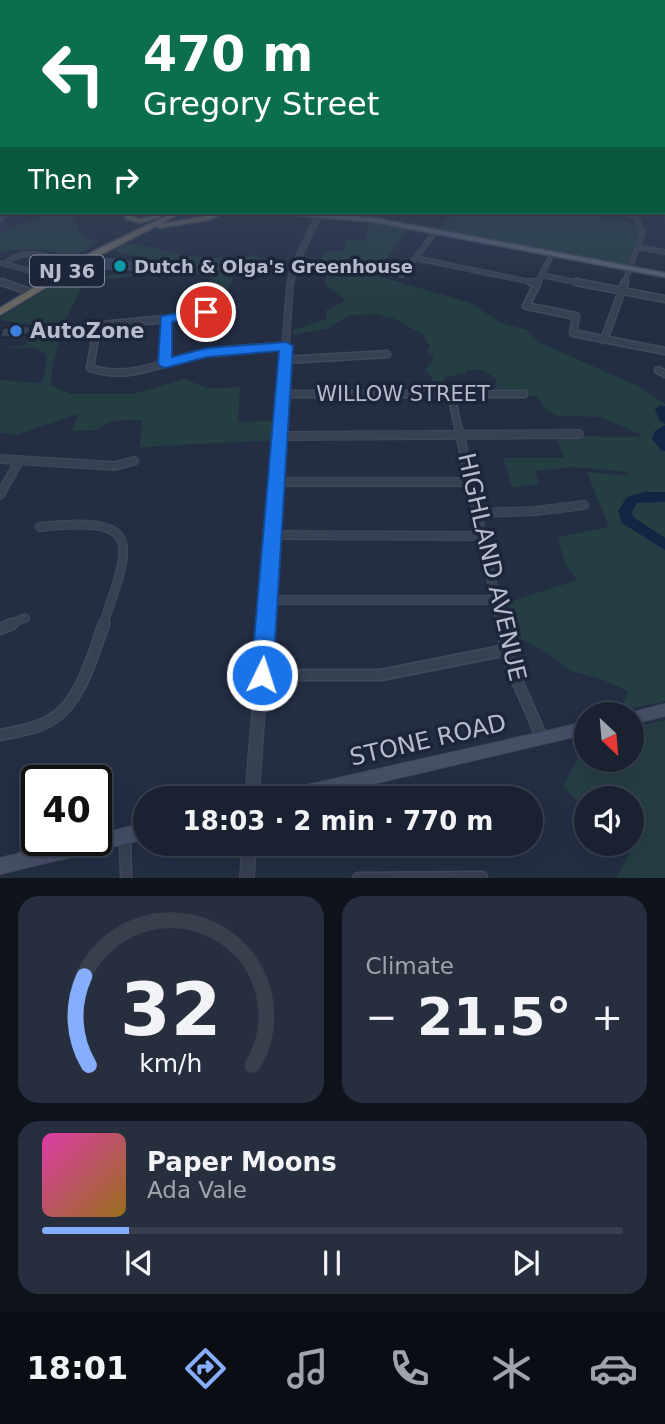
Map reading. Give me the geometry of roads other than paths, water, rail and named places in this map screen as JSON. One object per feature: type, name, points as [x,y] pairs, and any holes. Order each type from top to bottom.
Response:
[{"type":"highway","points":[[119,214],[127,227],[120,236]]},
{"type":"highway","points":[[128,214],[127,217],[135,220],[158,217]]},
{"type":"highway","name":"NJ 36","points":[[0,310],[72,263],[164,214]]},
{"type":"highway","name":"NJ 36","points":[[0,310],[174,214]]},
{"type":"highway","points":[[136,233],[219,214]]},
{"type":"main road","points":[[326,214],[377,221],[665,275]]},
{"type":"main road","points":[[644,715],[665,709]]},
{"type":"main road","name":"STONE ROAD","points":[[333,786],[574,731]]},
{"type":"main road","points":[[3,870],[133,834]]},
{"type":"street","points":[[253,786],[293,271],[319,214]]},
{"type":"street","points":[[604,340],[643,232],[637,214]]},
{"type":"street","points":[[402,275],[435,232]]},
{"type":"street","points":[[638,247],[665,252]]},
{"type":"street","points":[[3,263],[16,255],[27,253],[72,263]]},
{"type":"street","points":[[552,254],[525,305],[576,316],[572,335],[665,351]]},
{"type":"street","points":[[415,258],[536,283]]},
{"type":"street","points":[[3,263],[50,276]]},
{"type":"street","points":[[541,275],[665,299]]},
{"type":"street","points":[[0,281],[27,291]]},
{"type":"street","points":[[206,312],[101,325],[97,328],[90,368],[99,373],[114,374],[207,353],[286,346]]},
{"type":"street","points":[[165,363],[166,319]]},
{"type":"street","points":[[285,360],[316,361],[387,354]]},
{"type":"street","name":"WILLOW STREET","points":[[283,394],[524,394]]},
{"type":"street","name":"HIGHLAND AVENUE","points":[[451,394],[507,650],[513,672],[542,738]]},
{"type":"street","points":[[280,436],[579,434]]},
{"type":"street","points":[[0,459],[116,466],[134,461]]},
{"type":"street","points":[[0,495],[19,461]]},
{"type":"street","points":[[276,482],[472,482]]},
{"type":"street","points":[[478,513],[535,511],[584,505]]},
{"type":"street","points":[[0,735],[31,728],[58,716],[75,691],[110,608],[124,555],[125,548],[118,532],[103,524],[40,527]]},
{"type":"street","points":[[272,535],[483,536]]},
{"type":"street","points":[[267,600],[496,600]]},
{"type":"street","points":[[0,629],[25,618]]},
{"type":"street","points":[[262,675],[381,675],[507,650]]},
{"type":"street","points":[[125,836],[126,878]]},
{"type":"street","points":[[247,878],[248,856]]},
{"type":"street","points":[[358,878],[481,877]]},
{"type":"waterway","points":[[661,409],[665,420]]},
{"type":"waterway","points":[[665,429],[658,439],[665,447]]},
{"type":"waterway","points":[[665,497],[632,500],[625,511],[627,520],[665,545]]},
{"type":"place","name":"Dutch & Olga's Greenhouse","points":[[120,266]]},
{"type":"place","name":"AutoZone","points":[[16,331]]}]
